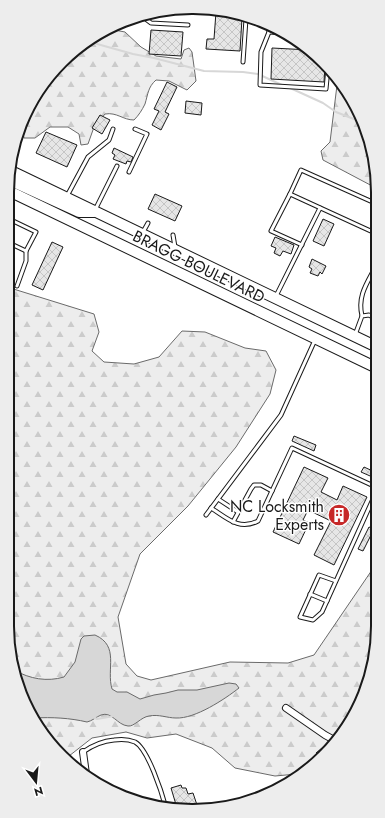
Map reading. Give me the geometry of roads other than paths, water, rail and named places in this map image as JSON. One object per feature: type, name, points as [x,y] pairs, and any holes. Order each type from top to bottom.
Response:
[{"type":"main road","name":"BRAGG BOULEVARD","points":[[15,173],[371,345]]},
{"type":"main road","points":[[14,182],[79,212],[94,212]]},
{"type":"main road","name":"BRAGG BOULEVARD","points":[[14,193],[371,365]]},
{"type":"street","points":[[286,708],[331,738]]},
{"type":"street","points":[[83,752],[85,768]]},
{"type":"lane","points":[[147,20],[151,23],[188,25]]},
{"type":"lane","points":[[243,62],[246,22]]},
{"type":"lane","points":[[269,32],[260,52],[260,85],[326,89],[327,75]]},
{"type":"lane","points":[[66,198],[88,157],[108,140],[113,129]]},
{"type":"lane","points":[[129,172],[147,134],[135,129]]},
{"type":"lane","points":[[94,212],[117,166]]},
{"type":"lane","points":[[302,245],[271,231],[301,170],[371,202]]},
{"type":"lane","points":[[290,194],[371,231]]},
{"type":"lane","points":[[275,299],[320,208]]},
{"type":"lane","points":[[14,221],[36,232],[26,251],[26,261],[16,286]]},
{"type":"lane","points":[[142,235],[148,223]]},
{"type":"lane","points":[[173,235],[176,251]]},
{"type":"lane","points":[[14,246],[26,251]]},
{"type":"lane","points":[[354,336],[362,316],[360,306],[361,298],[371,277]]},
{"type":"lane","points":[[362,316],[371,316]]},
{"type":"lane","points":[[206,515],[280,415],[315,338]]},
{"type":"lane","points":[[211,508],[238,525],[247,526],[258,521],[292,448],[371,485]]},
{"type":"lane","points":[[233,522],[250,489],[254,485],[261,485],[272,490]]},
{"type":"lane","points":[[218,499],[238,512]]},
{"type":"lane","points":[[336,581],[319,575],[300,617],[314,620],[322,612],[327,601],[371,504]]},
{"type":"lane","points":[[310,594],[327,601]]},
{"type":"lane","points":[[83,752],[93,745],[109,740],[125,739],[136,742],[145,752],[161,788],[164,802]]},
{"type":"waterway","points":[[94,43],[204,71],[258,74],[284,86]]},
{"type":"waterway","points":[[288,87],[323,103],[336,112],[355,120]]},
{"type":"waterway","points":[[93,717],[97,719],[114,716]]},
{"type":"place","name":"NC Locksmith Experts","points":[[339,515]]}]
